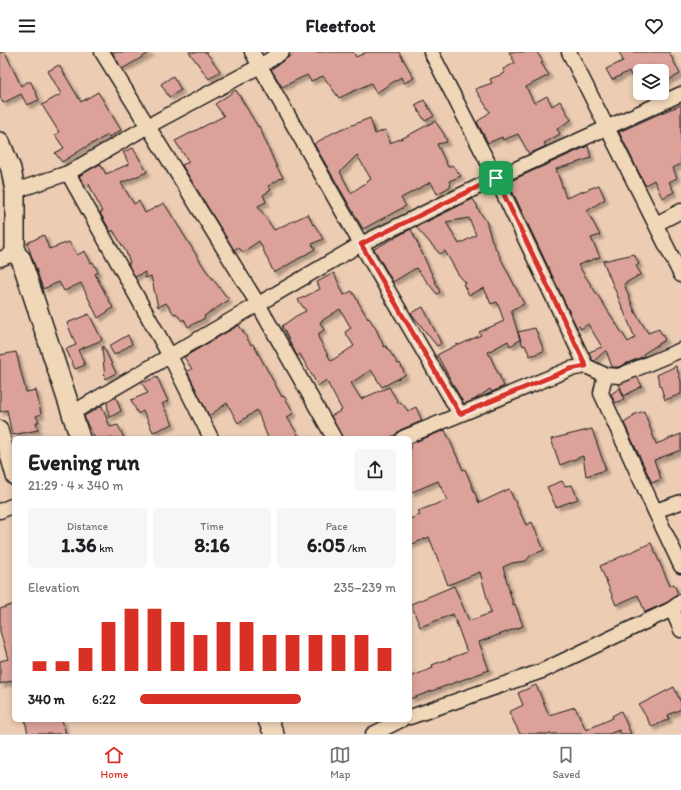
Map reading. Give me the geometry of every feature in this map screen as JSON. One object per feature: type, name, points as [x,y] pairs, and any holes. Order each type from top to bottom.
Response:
[{"type":"street","points":[[102,52],[258,304],[333,436]]},
{"type":"street","points":[[252,52],[460,414]]},
{"type":"street","points":[[15,191],[68,173],[148,126],[260,66],[282,52]]},
{"type":"street","points":[[430,52],[496,178],[586,366]]},
{"type":"street","points":[[569,52],[681,275]]},
{"type":"street","points":[[72,413],[361,244],[496,178],[681,94]]},
{"type":"street","points":[[0,142],[11,169],[15,191],[8,256],[21,259],[79,436]]},
{"type":"street","points":[[68,173],[170,356],[209,436]]},
{"type":"street","points":[[656,224],[681,211]]},
{"type":"street","points":[[408,436],[570,369],[586,366],[605,375],[619,376],[681,350]]},
{"type":"street","points":[[605,375],[601,393],[681,566]]},
{"type":"street","points":[[0,428],[12,471]]},
{"type":"street","points":[[655,511],[681,502]]},
{"type":"street","points":[[0,511],[12,506]]},
{"type":"street","points":[[412,716],[542,671],[676,606],[681,630]]},
{"type":"street","points":[[269,722],[274,734]]},
{"type":"street","points":[[374,734],[399,725]]},
{"type":"building","points":[[0,52],[5,52],[21,86],[27,82],[31,82],[39,100],[27,105],[21,94],[3,103],[0,97]]},
{"type":"building","points":[[112,52],[151,52],[122,69]]},
{"type":"building","points":[[189,52],[206,52],[220,71],[209,79]]},
{"type":"building","points":[[296,52],[353,52],[356,57],[367,52],[399,52],[414,78],[404,83],[401,77],[376,93],[371,83],[339,98],[323,76],[311,81],[307,75],[282,87],[271,69]]},
{"type":"building","points":[[509,52],[537,52],[543,62],[541,63],[549,75],[526,87],[534,103],[547,96],[552,106],[560,101],[571,120],[557,129],[560,134],[544,143],[546,146],[529,154],[518,134],[503,140],[502,137],[488,143],[477,122],[490,112],[475,89],[492,83],[490,79],[505,73],[503,69],[515,63]]},
{"type":"building","points":[[619,52],[669,52],[680,74],[669,80],[669,64],[633,64],[633,75],[631,76],[629,71],[612,80],[606,69],[623,61]]},
{"type":"building","points":[[59,65],[81,102],[98,92],[121,130],[84,148],[62,162],[55,153],[64,148],[55,135],[59,132],[42,105],[61,94],[48,71]]},
{"type":"building","points":[[173,76],[181,90],[169,97],[161,84]]},
{"type":"building","points":[[236,90],[258,127],[259,126],[277,168],[283,177],[268,186],[271,190],[263,195],[266,202],[258,206],[274,230],[308,214],[313,225],[314,224],[323,239],[312,244],[315,249],[274,273],[259,241],[243,252],[238,247],[234,250],[182,165],[189,162],[175,141],[224,116],[215,104]]},
{"type":"building","points":[[424,100],[434,116],[425,121],[415,105]]},
{"type":"building","points":[[681,105],[681,164],[673,168],[677,178],[669,182],[674,192],[662,198],[654,180],[645,185],[619,132]]},
{"type":"building","points":[[370,118],[375,134],[385,130],[390,143],[435,121],[444,134],[447,142],[437,144],[448,167],[452,165],[461,176],[449,181],[451,186],[437,194],[431,182],[401,198],[406,206],[363,229],[314,144],[334,132]],"holes":[[[357,155],[371,179],[351,193],[340,172]]]},
{"type":"building","points":[[588,146],[591,158],[556,169],[566,198],[599,185],[605,199],[587,211],[600,235],[591,238],[600,257],[578,265],[628,342],[635,338],[603,261],[634,254],[639,264],[636,266],[641,274],[624,284],[635,312],[648,333],[659,329],[665,340],[643,354],[644,356],[618,367],[612,367],[606,350],[594,361],[592,360],[589,352],[602,347],[588,324],[581,329],[579,326],[577,328],[508,182]]},
{"type":"building","points":[[133,148],[147,172],[121,183],[134,204],[139,201],[145,213],[164,203],[205,269],[229,300],[204,316],[205,318],[188,327],[184,319],[182,321],[176,313],[174,314],[166,303],[158,307],[151,276],[145,278],[145,272],[135,277],[128,264],[130,263],[126,252],[113,230],[111,232],[100,213],[102,212],[89,184],[85,185],[79,176],[100,164],[106,174],[129,164],[123,152]]},
{"type":"building","points":[[473,199],[486,221],[492,241],[524,304],[511,310],[520,340],[510,346],[508,341],[488,352],[504,386],[492,392],[490,389],[474,400],[464,404],[437,355],[458,344],[459,345],[481,335],[479,332],[504,321],[497,302],[491,304],[484,288],[469,295],[463,284],[466,283],[458,274],[445,251],[440,254],[416,227]],"holes":[[[469,218],[476,235],[459,244],[446,222]]]},
{"type":"building","points":[[411,229],[440,292],[437,294],[416,268],[393,282],[374,249]]},
{"type":"building","points":[[44,235],[49,249],[69,242],[77,255],[85,251],[91,263],[93,262],[98,272],[95,274],[113,308],[98,318],[81,283],[64,291],[59,282],[43,289],[27,243]]},
{"type":"building","points":[[334,273],[344,295],[352,291],[368,319],[369,318],[376,329],[384,347],[386,346],[398,364],[400,363],[405,375],[382,387],[371,370],[351,383],[361,399],[389,387],[399,404],[401,402],[408,411],[416,407],[422,421],[400,430],[393,436],[341,436],[331,416],[342,410],[326,380],[318,386],[300,354],[297,356],[282,326],[306,311],[298,300],[320,289],[317,282]],"holes":[[[340,309],[351,328],[345,332],[354,346],[331,361],[318,337],[318,334],[324,330],[320,322]]]},
{"type":"building","points":[[423,307],[441,343],[437,346],[411,313]]},
{"type":"building","points":[[89,314],[102,340],[78,350],[85,365],[75,369],[66,349],[76,345],[67,323]]},
{"type":"building","points":[[239,325],[251,345],[253,344],[282,397],[284,396],[294,413],[287,417],[299,436],[267,436],[257,410],[238,423],[227,403],[209,416],[187,371],[192,369],[184,357]]},
{"type":"building","points":[[535,328],[544,351],[530,356],[525,345],[523,346],[518,332]]},
{"type":"building","points":[[128,335],[132,344],[114,355],[109,346]]},
{"type":"building","points":[[103,346],[116,373],[105,379],[102,347]]},
{"type":"building","points":[[16,352],[26,392],[36,390],[41,414],[36,416],[39,422],[36,422],[38,430],[12,435],[7,410],[0,412],[0,355]]},
{"type":"building","points":[[676,366],[681,381],[681,394],[665,400],[657,375]]},
{"type":"building","points":[[157,377],[168,401],[162,404],[173,424],[153,432],[143,411],[138,414],[131,400],[148,393],[142,383]]},
{"type":"building","points":[[637,377],[642,386],[624,396],[619,384]]},
{"type":"building","points":[[620,388],[624,399],[615,403],[611,394]]},
{"type":"building","points":[[116,397],[121,411],[109,418],[107,402]]},
{"type":"building","points":[[102,406],[110,427],[118,425],[123,436],[94,436],[84,416]]},
{"type":"building","points":[[644,411],[656,444],[681,434],[681,450],[654,460],[661,479],[652,483],[624,423],[633,417],[633,415]]},
{"type":"building","points":[[592,429],[606,470],[586,476],[583,456],[560,465],[551,439]]},
{"type":"building","points":[[445,430],[463,470],[465,469],[479,503],[509,489],[526,525],[532,522],[544,550],[531,555],[526,561],[512,563],[503,567],[513,605],[515,604],[523,626],[479,642],[489,670],[412,698],[412,676],[433,668],[432,665],[467,652],[453,614],[420,627],[412,604],[454,586],[469,621],[491,613],[480,572],[448,585],[429,537],[412,544],[412,518],[420,515],[418,511],[447,500],[438,481],[412,492],[412,443]]},
{"type":"building","points":[[562,481],[565,486],[572,485],[578,499],[556,507],[547,487]]},
{"type":"building","points":[[651,543],[670,586],[674,584],[678,594],[668,602],[645,612],[638,595],[616,605],[600,566]]},
{"type":"building","points":[[12,605],[12,681],[0,684],[0,661],[8,659],[0,631],[0,609]]},
{"type":"building","points":[[536,685],[549,715],[575,707],[586,730],[613,718],[612,716],[621,711],[631,734],[621,734],[619,730],[609,734],[520,734],[509,712],[523,705],[518,693]]},
{"type":"building","points":[[674,687],[681,703],[681,709],[668,715],[669,719],[652,727],[639,705]]},
{"type":"building","points":[[25,722],[63,722],[66,734],[28,734]]},
{"type":"route","points":[[496,178],[586,366],[570,369],[460,414],[361,244],[496,178]]}]
